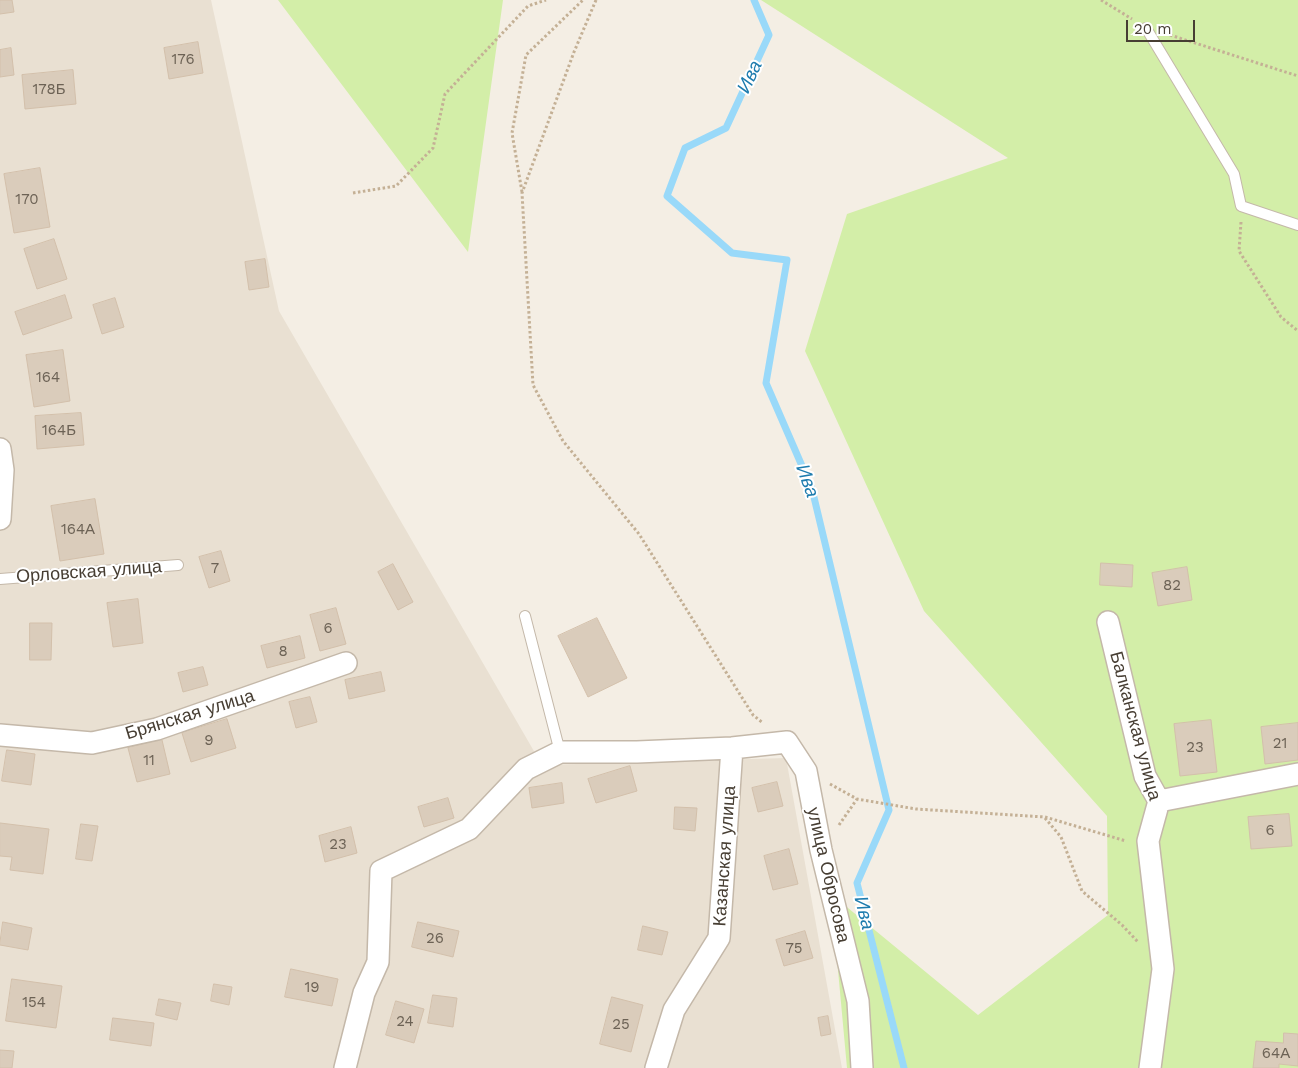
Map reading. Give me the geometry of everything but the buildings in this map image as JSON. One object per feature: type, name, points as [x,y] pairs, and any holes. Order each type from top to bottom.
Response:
[{"type":"street","points":[[0,449],[3,470],[0,519]]},
{"type":"street","name":"Балканская улица","points":[[1108,622],[1145,776],[1160,801],[1148,841],[1163,969],[1150,1068]]},
{"type":"street","name":"Брянская улица","points":[[0,735],[92,743],[157,729],[346,663]]},
{"type":"street","points":[[344,1068],[364,993],[378,962],[381,871],[469,829],[526,769],[560,752],[637,752],[732,748],[787,742]]},
{"type":"street","name":"улица Обросова","points":[[787,742],[806,771],[821,850],[858,1001],[862,1068]]},
{"type":"street","name":"Казанская улица","points":[[656,1068],[674,1010],[719,938],[732,748]]},
{"type":"street","points":[[1160,801],[1298,774]]},
{"type":"lane","points":[[1146,28],[1234,174],[1242,206],[1298,225]]},
{"type":"lane","name":"Орловская улица","points":[[0,578],[178,565]]},
{"type":"lane","points":[[525,616],[560,752]]},
{"type":"path","points":[[353,192],[396,186],[433,148],[444,94],[528,6],[546,0]]},
{"type":"path","points":[[583,0],[526,55],[512,133],[522,193],[532,385],[563,441],[639,534],[753,715],[787,742]]},
{"type":"path","points":[[522,193],[574,52],[596,0]]},
{"type":"path","points":[[1101,0],[1146,28],[1298,76]]},
{"type":"path","points":[[1242,206],[1239,251],[1281,317],[1298,331]]},
{"type":"path","points":[[857,799],[916,808],[1045,817],[1129,842]]},
{"type":"path","points":[[1045,817],[1061,837],[1082,891],[1122,925],[1163,969]]},
{"type":"shaded area","points":[[0,0],[211,0],[279,311],[542,765],[786,758],[842,1068],[0,1068]]},
{"type":"green space","points":[[278,0],[503,0],[468,252]]},
{"type":"green space","points":[[761,0],[1298,0],[1298,1068],[847,1068],[831,894],[978,1015],[1108,915],[1107,816],[924,611],[805,351],[847,214],[1008,158]]},
{"type":"waterway","name":"Ива","points":[[754,0],[769,35],[726,128],[685,148],[667,196],[732,253],[787,260],[766,383],[812,489],[889,810],[857,883],[904,1068]]}]
